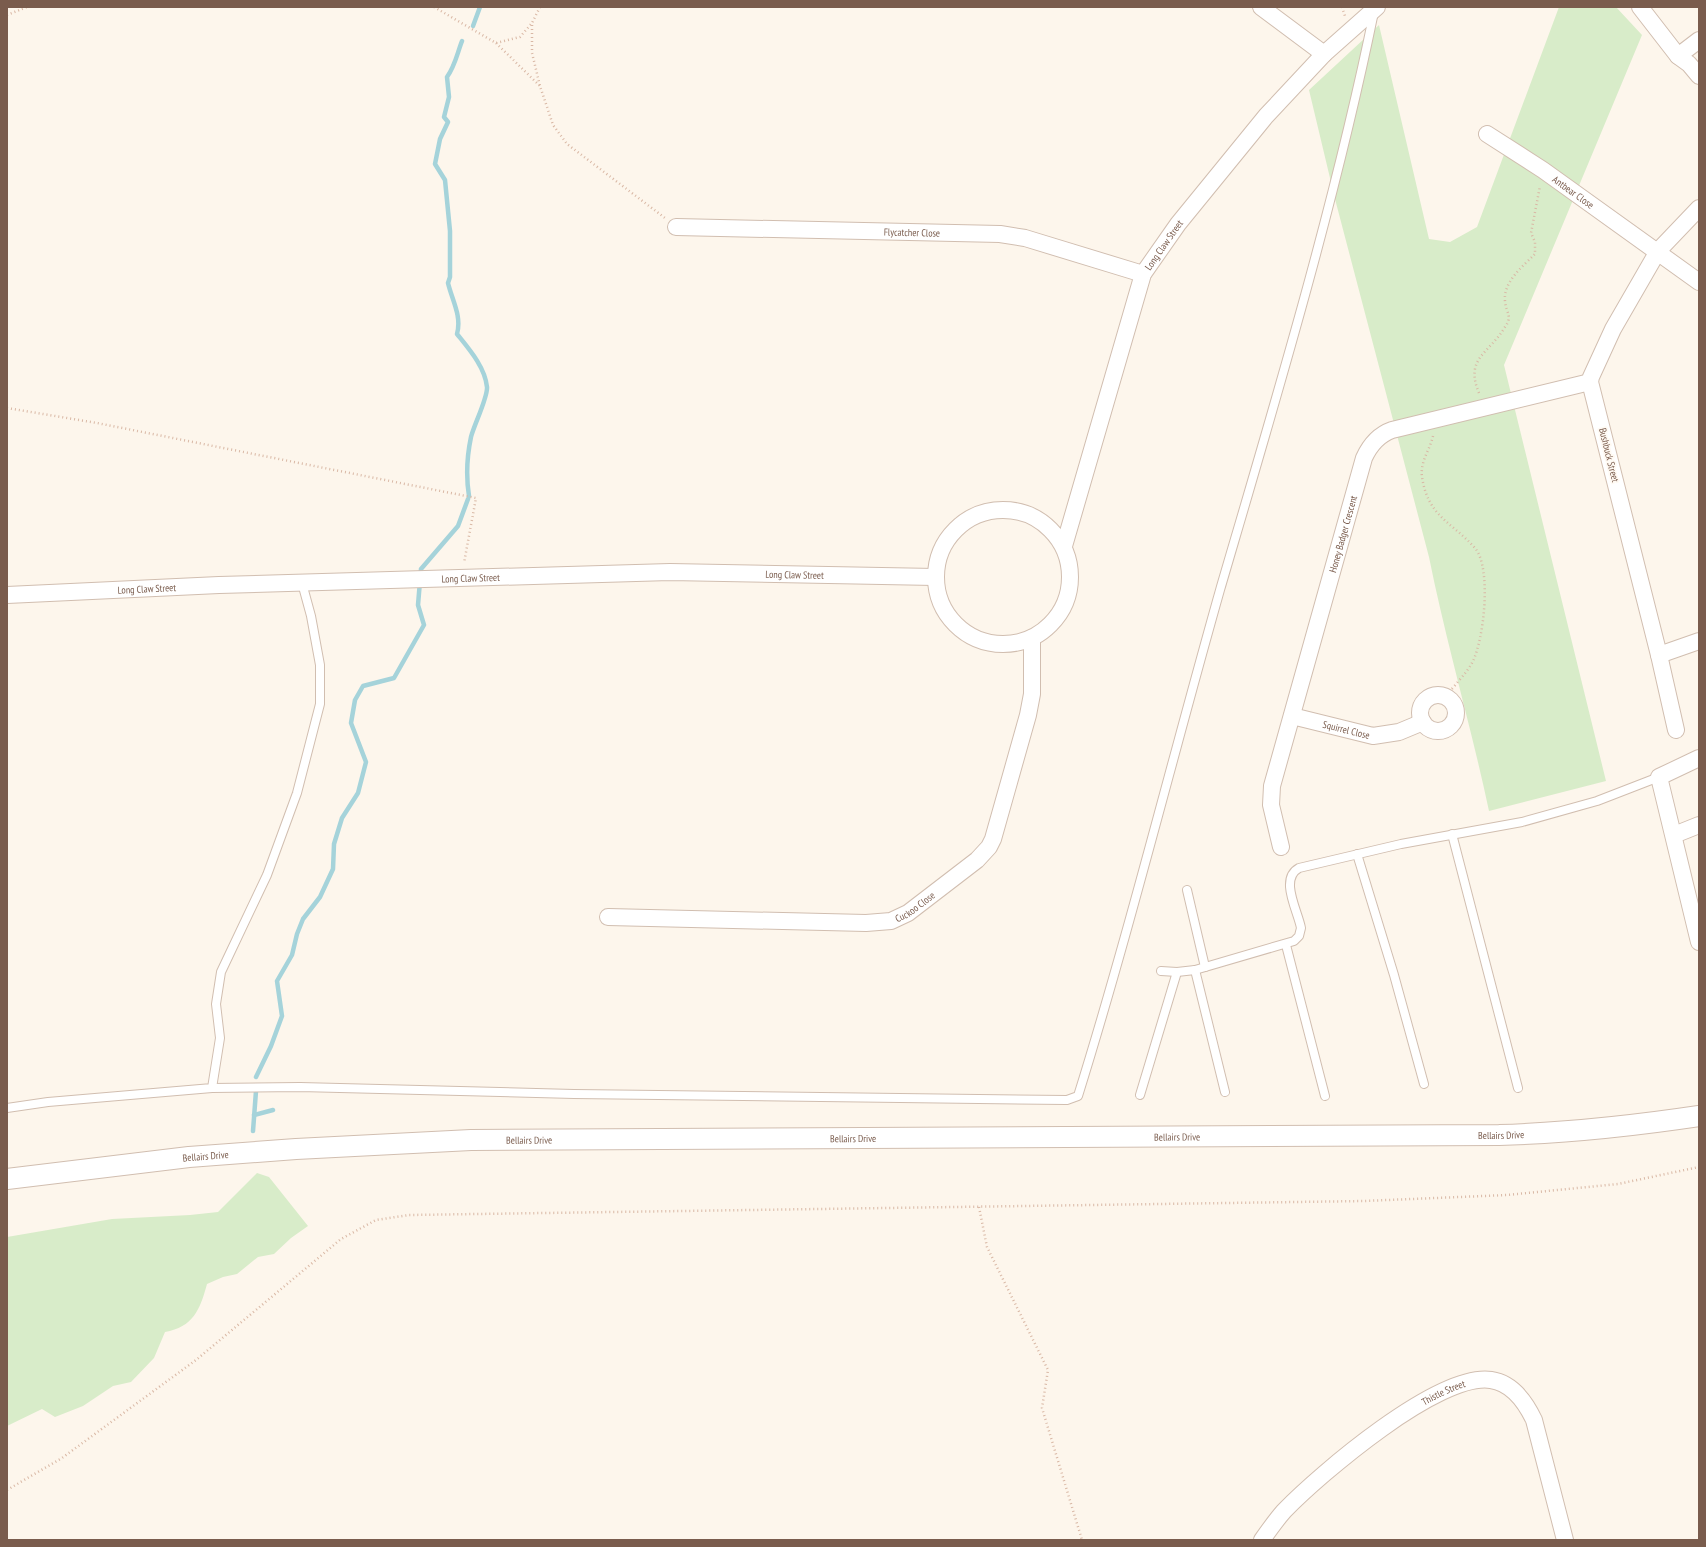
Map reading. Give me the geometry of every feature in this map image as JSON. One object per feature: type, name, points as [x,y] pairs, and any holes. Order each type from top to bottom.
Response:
[{"type":"street","points":[[1261,7],[1324,54]]},
{"type":"street","points":[[1640,7],[1688,61]]},
{"type":"street","points":[[1654,7],[1688,61]]},
{"type":"street","name":"Long Claw Street","points":[[1064,546],[1143,274],[1178,224],[1266,116],[1324,54],[1376,8]]},
{"type":"street","points":[[1688,61],[1699,40]]},
{"type":"street","name":"Antbear Close","points":[[1487,134],[1542,170],[1658,251],[1699,282]]},
{"type":"street","points":[[1590,382],[1595,365],[1658,251],[1699,208]]},
{"type":"street","name":"Flycatcher Close","points":[[676,227],[1000,234],[1025,238],[1143,274]]},
{"type":"street","name":"Honey Badger Crescent","points":[[1281,847],[1271,794],[1274,779],[1366,454],[1375,440],[1386,432],[1590,382]]},
{"type":"street","name":"Bushbuck Street","points":[[1590,382],[1659,655],[1676,730]]},
{"type":"street","points":[[1009,510],[1031,516],[1050,528],[1064,546],[1069,563],[1071,581],[1067,599],[1048,628],[1032,638],[1011,644],[988,643],[967,635],[950,620],[946,613],[939,600],[935,578],[938,555],[949,535],[966,520],[987,511],[1009,510]]},
{"type":"street","name":"Long Claw Street","points":[[7,595],[302,583],[670,572],[935,578]]},
{"type":"street","name":"Cuckoo Close","points":[[608,917],[866,923],[891,921],[908,913],[977,860],[989,847],[993,839],[1028,715],[1032,694],[1032,638]]},
{"type":"street","points":[[1659,655],[1699,641]]},
{"type":"street","points":[[1434,696],[1445,697],[1454,705],[1455,716],[1453,722],[1444,729],[1432,730],[1423,722],[1420,712],[1425,701],[1434,696]]},
{"type":"street","name":"Squirrel Close","points":[[1292,716],[1373,736],[1399,732],[1423,722]]},
{"type":"street","points":[[1699,758],[1659,777],[1699,942]]},
{"type":"street","points":[[1674,836],[1699,825]]},
{"type":"street","name":"Bellairs Drive","points":[[7,1179],[189,1157],[296,1149],[471,1140],[1498,1136],[1628,1127],[1699,1116]]},
{"type":"street","name":"Thistle Street","points":[[1262,1540],[1282,1513],[1348,1453],[1398,1418],[1446,1388],[1481,1380],[1503,1383],[1520,1396],[1528,1406],[1537,1432],[1565,1540]]},
{"type":"lane","points":[[7,1108],[48,1102],[212,1088],[300,1087],[574,1094],[1067,1100],[1078,1096],[1121,954],[1219,594],[1317,250],[1359,84],[1376,8]]},
{"type":"lane","points":[[212,1088],[220,1038],[216,1004],[221,972],[267,875],[297,793],[320,704],[320,665],[311,616],[302,583]]},
{"type":"lane","points":[[1160,971],[1177,972],[1195,970],[1286,945],[1296,939],[1300,932],[1290,886],[1290,878],[1293,872],[1299,868],[1452,834],[1528,821],[1597,801],[1659,777]]},
{"type":"lane","points":[[1452,834],[1518,1088]]},
{"type":"lane","points":[[1357,854],[1394,975],[1424,1084]]},
{"type":"lane","points":[[1187,890],[1205,967]]},
{"type":"lane","points":[[1286,945],[1325,1096]]},
{"type":"lane","points":[[1195,970],[1225,1092]]},
{"type":"lane","points":[[1140,1095],[1177,972]]},
{"type":"path","points":[[7,15],[27,7]]},
{"type":"path","points":[[434,7],[496,43],[540,86]]},
{"type":"path","points":[[496,43],[520,37],[532,23],[540,7]]},
{"type":"path","points":[[532,23],[532,53],[540,86],[553,125],[567,144],[648,203],[676,227]]},
{"type":"path","points":[[1486,408],[1473,374],[1477,364],[1488,347],[1506,327],[1510,316],[1505,301],[1507,285],[1535,254],[1535,242],[1531,233],[1542,170]]},
{"type":"path","points":[[7,408],[97,423],[476,498],[456,578]]},
{"type":"path","points":[[1430,421],[1433,433],[1423,461],[1422,476],[1432,508],[1474,548],[1479,555],[1482,568],[1485,614],[1482,631],[1472,663],[1445,697]]},
{"type":"path","points":[[7,1490],[62,1458],[164,1384],[196,1360],[341,1239],[376,1220],[410,1215],[1364,1201],[1507,1195],[1618,1184],[1699,1167]]},
{"type":"path","points":[[979,1207],[987,1247],[1048,1370],[1042,1408],[1082,1540]]},
{"type":"green space","points":[[1559,7],[1616,7],[1642,35],[1504,365],[1606,781],[1489,811],[1429,557],[1335,199],[1309,90],[1379,25],[1429,239],[1450,242],[1477,227]]},
{"type":"green space","points":[[257,1173],[269,1177],[308,1226],[291,1238],[274,1254],[258,1257],[237,1274],[223,1277],[207,1284],[201,1302],[194,1316],[175,1330],[165,1332],[154,1358],[131,1382],[113,1386],[83,1406],[55,1417],[42,1409],[7,1426],[7,1237],[112,1219],[218,1212]]},
{"type":"waterway","points":[[473,26],[480,7]]},
{"type":"waterway","points":[[462,41],[454,64],[447,77],[449,97],[444,117],[448,122],[440,139],[435,164],[445,180],[450,231],[450,277],[448,283],[456,308],[458,321],[457,334],[480,365],[487,387],[487,392],[471,437],[467,474],[469,496]]},
{"type":"waterway","points":[[256,1077],[271,1046],[282,1016],[277,981],[292,955],[297,934],[303,919],[320,897],[333,869],[334,844],[342,818],[358,793],[366,762],[351,723],[355,700],[363,686],[394,678],[424,625],[418,605],[421,569],[458,526],[468,499]]},
{"type":"waterway","points":[[253,1131],[256,1091]]},
{"type":"waterway","points":[[254,1115],[273,1110]]}]
